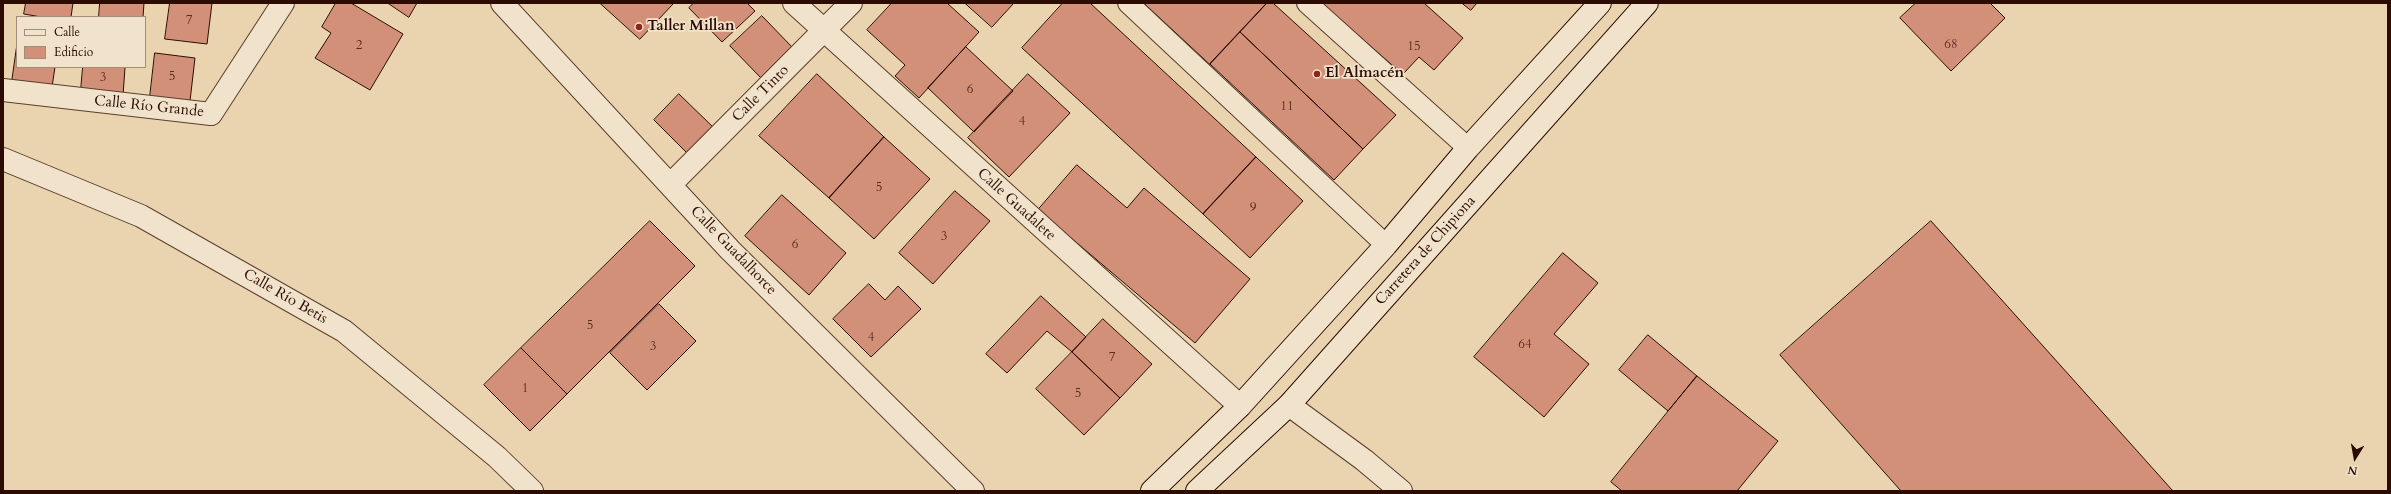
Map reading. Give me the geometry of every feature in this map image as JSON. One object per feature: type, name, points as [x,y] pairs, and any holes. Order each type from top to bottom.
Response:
[{"type":"street","name":"Calle Río Grande","points":[[3,90],[211,114],[284,3]]},
{"type":"street","name":"Calle Guadalhorce","points":[[502,3],[730,250],[973,491]]},
{"type":"street","name":"Calle Guadalete","points":[[794,3],[823,31],[1240,406]]},
{"type":"street","name":"Calle Tinto","points":[[670,185],[851,3]]},
{"type":"street","points":[[1152,491],[1240,406],[1386,245],[1468,148],[1600,3]]},
{"type":"street","name":"Carretera de Chipiona","points":[[1197,491],[1289,405],[1647,3]]},
{"type":"street","name":"Calle Río Betis","points":[[3,159],[142,216],[344,331],[497,457],[532,491]]},
{"type":"street","points":[[1289,405],[1364,460],[1401,491]]},
{"type":"lane","points":[[1128,3],[1386,245]]},
{"type":"lane","points":[[1307,3],[1468,148]]},
{"type":"building","points":[[26,3],[73,3],[71,16],[35,16],[24,14]]},
{"type":"building","points":[[100,3],[144,3],[143,16],[99,16]]},
{"type":"building","points":[[170,3],[212,3],[207,44],[165,39]]},
{"type":"building","points":[[336,3],[351,3],[403,34],[370,90],[315,58],[331,33],[322,27]]},
{"type":"building","points":[[388,3],[417,3],[409,17]]},
{"type":"building","name":"Taller Millan","points":[[600,3],[674,3],[640,39]]},
{"type":"building","points":[[694,3],[747,3],[755,11],[722,42],[689,8]]},
{"type":"building","points":[[892,3],[947,3],[979,32],[919,98],[895,76],[905,65],[867,30]]},
{"type":"building","points":[[965,3],[1014,3],[992,27]]},
{"type":"building","points":[[1063,3],[1090,3],[1256,157],[1203,214],[1022,48]]},
{"type":"building","points":[[1144,3],[1267,3],[1210,64]]},
{"type":"building","name":"El Almacén","points":[[1267,3],[1273,3],[1396,115],[1363,149],[1240,32]]},
{"type":"building","points":[[1322,3],[1424,3],[1463,38],[1434,70],[1419,57],[1403,74]]},
{"type":"building","points":[[1462,3],[1477,3],[1471,10]]},
{"type":"building","points":[[1916,3],[1990,3],[2005,18],[1951,71],[1900,18]]},
{"type":"building","points":[[762,16],[793,48],[761,78],[730,46]]},
{"type":"building","points":[[1240,32],[1363,149],[1334,180],[1210,64]]},
{"type":"building","points":[[966,47],[1013,91],[974,132],[928,88]]},
{"type":"building","points":[[16,52],[16,68],[55,68],[52,87],[12,82]]},
{"type":"building","points":[[155,53],[195,58],[190,101],[150,97]]},
{"type":"building","points":[[83,68],[125,68],[123,96],[81,90]]},
{"type":"building","points":[[817,74],[884,137],[829,198],[759,136]]},
{"type":"building","points":[[1028,74],[1070,113],[1009,177],[968,138]]},
{"type":"building","points":[[679,94],[714,128],[688,154],[654,120]]},
{"type":"building","points":[[884,137],[930,179],[874,239],[829,198]]},
{"type":"building","points":[[1256,157],[1303,201],[1250,258],[1203,214]]},
{"type":"building","points":[[1077,165],[1127,208],[1144,188],[1250,279],[1195,343],[1038,210]]},
{"type":"building","points":[[955,191],[990,221],[933,284],[899,253]]},
{"type":"building","points":[[782,195],[846,253],[809,295],[745,236]]},
{"type":"building","points":[[650,221],[695,266],[567,394],[521,348]]},
{"type":"building","points":[[1931,221],[2173,491],[1901,491],[1780,355]]},
{"type":"building","points":[[1563,253],[1598,283],[1554,334],[1589,364],[1544,417],[1474,357]]},
{"type":"building","points":[[869,284],[885,300],[898,286],[921,309],[871,357],[833,319]]},
{"type":"building","points":[[1041,296],[1086,337],[1072,352],[1047,331],[1007,373],[986,354]]},
{"type":"building","points":[[659,304],[696,341],[647,390],[610,353]]},
{"type":"building","points":[[1103,319],[1152,364],[1120,398],[1072,352]]},
{"type":"building","points":[[1648,335],[1697,376],[1668,411],[1619,370]]},
{"type":"building","points":[[521,348],[567,394],[530,431],[484,385]]},
{"type":"building","points":[[1072,352],[1120,398],[1084,435],[1036,389]]},
{"type":"building","points":[[1697,376],[1778,441],[1737,491],[1622,491],[1611,482]]},
{"type":"place","name":"Taller Millan","points":[[639,27]]},
{"type":"place","name":"El Almacén","points":[[1317,74]]}]
